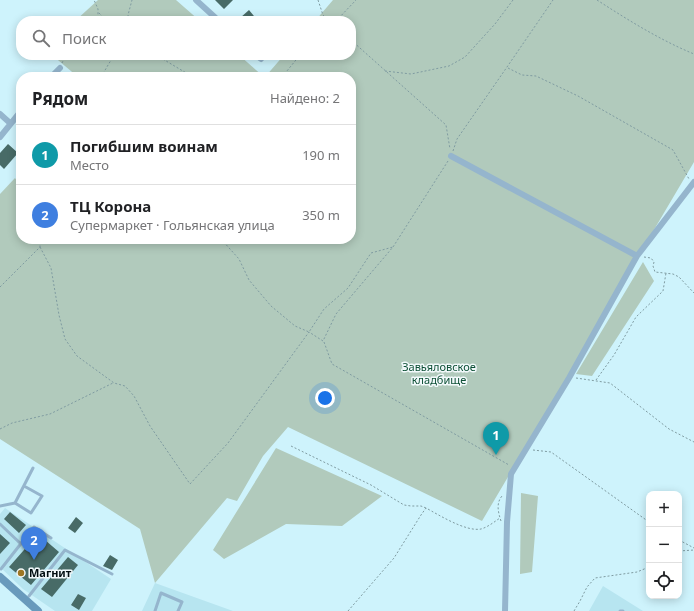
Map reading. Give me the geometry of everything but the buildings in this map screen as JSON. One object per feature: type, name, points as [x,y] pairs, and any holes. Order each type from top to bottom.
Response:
[{"type":"main road","points":[[1,573],[38,611]]},
{"type":"street","points":[[196,0],[214,16]]},
{"type":"street","points":[[56,72],[60,68]]},
{"type":"street","points":[[0,114],[10,123]]},
{"type":"street","points":[[0,137],[16,116]]},
{"type":"street","points":[[451,156],[637,256]]},
{"type":"street","points":[[505,611],[506,522],[511,474],[569,378],[637,256],[693,183]]},
{"type":"lane","points":[[15,503],[33,468]]},
{"type":"lane","points":[[0,506],[15,503],[31,513],[42,496],[24,486]]},
{"type":"lane","points":[[0,524],[21,544]]},
{"type":"lane","points":[[1,573],[34,527],[51,538]]},
{"type":"lane","points":[[30,596],[65,550],[112,574]]},
{"type":"lane","points":[[156,611],[161,593],[182,602],[178,611]]},
{"type":"path","points":[[94,0],[98,9],[97,16]]},
{"type":"path","points":[[128,16],[132,0]]},
{"type":"path","points":[[318,0],[324,16]]},
{"type":"path","points":[[341,16],[356,0]]},
{"type":"path","points":[[385,71],[411,74],[450,66],[465,57],[495,24],[513,0]]},
{"type":"path","points":[[323,341],[336,314],[393,247],[451,156],[457,139],[553,0]]},
{"type":"path","points":[[597,0],[627,20],[678,48],[694,54]]},
{"type":"path","points":[[98,13],[101,16]]},
{"type":"path","points":[[356,45],[446,125],[451,156]]},
{"type":"path","points":[[60,68],[63,60]]},
{"type":"path","points":[[104,72],[111,60]]},
{"type":"path","points":[[164,60],[185,72]]},
{"type":"path","points":[[286,72],[296,60]]},
{"type":"path","points":[[507,67],[522,75],[536,76],[578,96],[673,150],[693,183]]},
{"type":"path","points":[[226,244],[240,259],[249,280],[270,306],[295,326],[309,332],[323,341],[332,364],[514,468]]},
{"type":"path","points":[[0,287],[40,246],[51,268],[59,315],[65,339],[77,356],[114,383],[125,386],[134,396],[150,426],[190,484],[228,443],[309,332],[324,309],[348,288],[371,253],[393,247]]},
{"type":"path","points":[[637,256],[651,258],[654,262],[653,266],[655,272],[673,274],[679,277],[694,293]]},
{"type":"path","points":[[596,380],[614,355],[636,317],[663,291],[666,273]]},
{"type":"path","points":[[569,378],[596,380],[610,383],[669,429],[694,442]]},
{"type":"path","points":[[0,429],[12,423],[50,414],[114,383]]},
{"type":"path","points":[[291,446],[371,485],[404,505],[421,506],[451,521],[472,529],[480,529],[490,525],[500,518]]},
{"type":"path","points":[[526,449],[551,452],[646,520]]},
{"type":"path","points":[[348,611],[394,558],[420,515],[426,508]]},
{"type":"path","points":[[682,542],[694,548]]},
{"type":"path","points":[[682,552],[694,550]]},
{"type":"path","points":[[574,611],[587,587],[595,578],[638,572],[646,568]]},
{"type":"shaded area","points":[[5,508],[111,579],[92,611],[55,611],[23,589],[0,567],[0,514]]},
{"type":"shaded area","points":[[155,583],[233,611],[142,611]]},
{"type":"shaded area","points":[[603,586],[643,611],[589,611]]},
{"type":"green space","points":[[98,0],[176,0],[194,16],[80,16]]},
{"type":"green space","name":"Завьяловское кладбище","points":[[333,0],[694,0],[694,162],[482,521],[288,427],[263,456],[237,501],[227,498],[155,583],[140,529],[0,439],[0,194],[15,178],[16,244],[356,244],[356,72],[269,72],[280,60],[356,60],[356,16],[319,16]]},
{"type":"green space","points":[[58,60],[245,60],[258,72],[72,72]]},
{"type":"green space","points":[[643,262],[654,281],[592,376],[576,374]]},
{"type":"green space","points":[[276,448],[382,496],[342,526],[286,524],[224,559],[213,550]]},
{"type":"green space","points":[[521,493],[538,496],[532,572],[520,574]]},
{"type":"place","name":"Погибшим воинам","points":[[496,455]]},
{"type":"place","name":"ТЦ Корона","points":[[34,560]]},
{"type":"place","name":"Магнит","points":[[21,573]]}]
